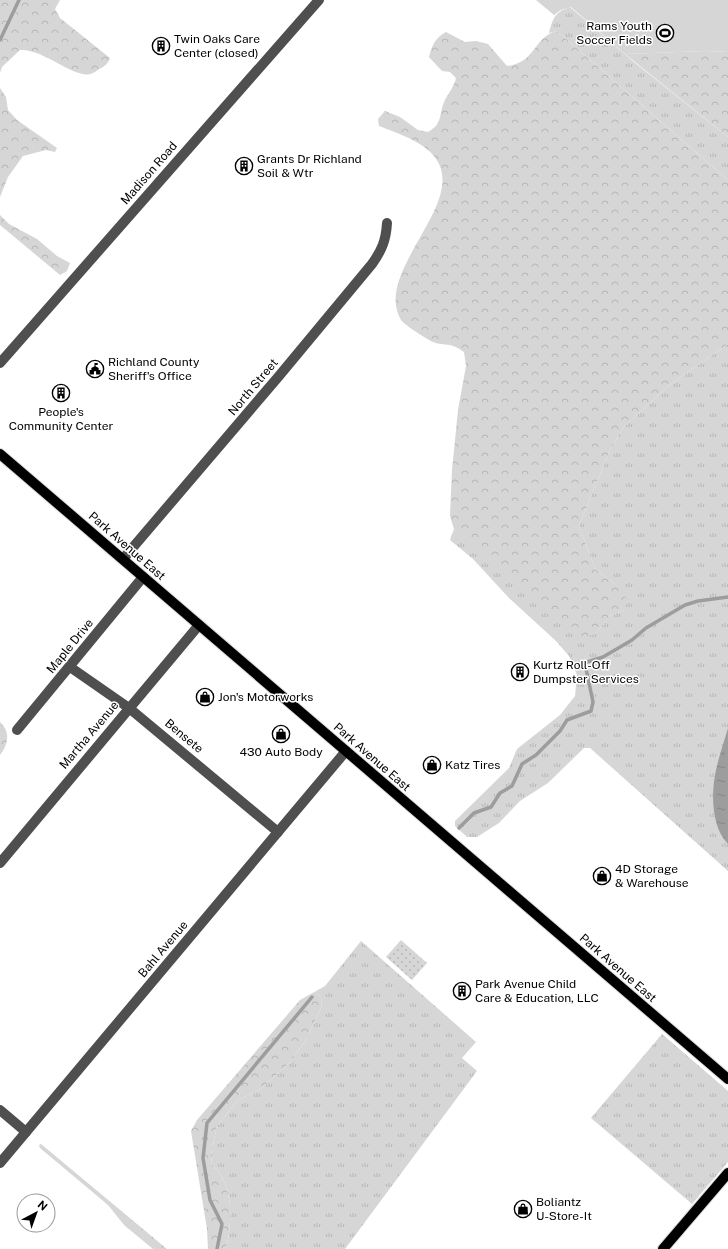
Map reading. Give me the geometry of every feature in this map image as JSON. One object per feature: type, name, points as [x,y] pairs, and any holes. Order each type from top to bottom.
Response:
[{"type":"main road","name":"Park Avenue East","points":[[0,454],[728,1079]]},
{"type":"main road","points":[[663,1249],[728,1173]]},
{"type":"street","name":"Madison Road","points":[[0,363],[319,0]]},
{"type":"street","name":"North Street","points":[[123,559],[372,264],[380,253],[384,243],[387,223]]},
{"type":"street","name":"Maple Drive","points":[[17,730],[143,577]]},
{"type":"street","name":"Martha Avenue","points":[[0,863],[199,625]]},
{"type":"street","name":"Bensete","points":[[70,667],[129,708],[278,832]]},
{"type":"street","name":"Bahl Avenue","points":[[0,1163],[346,751]]},
{"type":"street","points":[[0,1110],[26,1132]]},
{"type":"green space","points":[[0,0],[60,0],[55,9],[60,18],[110,58],[108,62],[91,74],[84,74],[75,72],[39,54],[20,50],[2,67],[0,73]]},
{"type":"green space","name":"Rams Youth Soccer Fields","points":[[536,0],[728,0],[728,52],[706,51],[625,54],[571,7],[561,10],[554,15]]},
{"type":"green space","points":[[570,7],[634,62],[728,137],[728,180],[557,31],[549,33],[555,16],[561,11]]},
{"type":"green space","points":[[557,31],[728,180],[728,344],[668,386],[623,428],[609,452],[579,526],[595,569],[615,584],[628,600],[624,610],[610,616],[595,634],[583,638],[454,529],[450,516],[452,470],[458,410],[466,366],[464,352],[455,346],[433,342],[406,325],[401,320],[396,299],[401,276],[437,204],[442,182],[437,161],[418,143],[379,126],[378,119],[385,111],[400,117],[418,130],[428,132],[439,122],[443,105],[453,87],[456,78],[450,72],[442,71],[429,57],[434,42],[446,32],[465,42],[476,41],[488,44],[507,66],[517,64],[524,60],[544,38]]},
{"type":"green space","points":[[706,51],[728,52],[728,137],[625,54]]},
{"type":"green space","points":[[0,88],[6,97],[8,110],[17,120],[57,148],[55,152],[46,150],[23,156],[8,177],[0,197]]},
{"type":"green space","points":[[0,215],[9,224],[37,239],[57,256],[70,263],[67,271],[60,275],[0,225]]},
{"type":"green space","points":[[728,344],[728,871],[590,748],[584,748],[548,783],[520,801],[499,823],[477,837],[467,837],[455,826],[455,821],[509,768],[517,749],[560,715],[575,696],[577,675],[569,656],[556,641],[509,598],[473,559],[450,540],[454,529],[595,634],[610,616],[624,610],[615,584],[595,569],[579,526],[609,452],[623,428],[668,386]]},
{"type":"green space","points":[[0,722],[6,730],[7,738],[5,747],[0,755]]},
{"type":"green space","points":[[401,940],[427,963],[412,980],[386,957]]},
{"type":"green space","points":[[361,941],[476,1042],[462,1058],[477,1071],[345,1249],[226,1249],[230,1228],[230,1205],[225,1183],[212,1165],[211,1154],[217,1126],[237,1101],[262,1088],[289,1063],[305,1041],[322,1006],[321,998],[316,991],[325,986]]},
{"type":"green space","points":[[316,991],[321,998],[322,1006],[305,1041],[289,1063],[262,1088],[237,1101],[217,1126],[211,1154],[212,1165],[225,1183],[230,1205],[230,1228],[226,1249],[208,1249],[207,1229],[191,1131],[197,1120],[300,1000]]},
{"type":"green space","points":[[662,1034],[728,1091],[728,1162],[692,1204],[591,1118]]},
{"type":"green space","points":[[41,1144],[167,1249],[153,1249],[124,1225],[108,1205],[40,1148],[39,1145]]},
{"type":"water","points":[[728,728],[728,844],[722,837],[715,819],[713,788],[720,754]]},
{"type":"waterway","points":[[0,40],[19,0]]},
{"type":"waterway","points":[[459,828],[474,813],[491,807],[500,793],[512,786],[522,764],[536,755],[560,731],[567,720],[591,711],[593,702],[585,664],[587,662],[603,657],[632,640],[646,628],[685,605],[698,601],[728,597]]},
{"type":"waterway","points":[[217,1249],[222,1224],[210,1200],[203,1158],[207,1123],[312,997]]},
{"type":"place","name":"Rams Youth Soccer Fields","points":[[665,33]]},
{"type":"place","name":"Twin Oaks Care Center (closed)","points":[[161,46]]},
{"type":"place","name":"Grants Dr Richland Soil & Wtr","points":[[244,166]]},
{"type":"place","name":"Richland County Sheriff's Office","points":[[95,369]]},
{"type":"place","name":"People's Community Center","points":[[61,393]]},
{"type":"place","name":"Kurtz Roll-Off Dumpster Services","points":[[520,672]]},
{"type":"place","name":"Jon's Motorworks","points":[[205,697]]},
{"type":"place","name":"430 Auto Body","points":[[281,734]]},
{"type":"place","name":"Katz Tires","points":[[432,765]]},
{"type":"place","name":"4D Storage & Warehouse","points":[[602,876]]},
{"type":"place","name":"Park Avenue Child Care & Education, LLC","points":[[462,991]]},
{"type":"place","name":"Boliantz U-Store-It","points":[[523,1209]]}]
